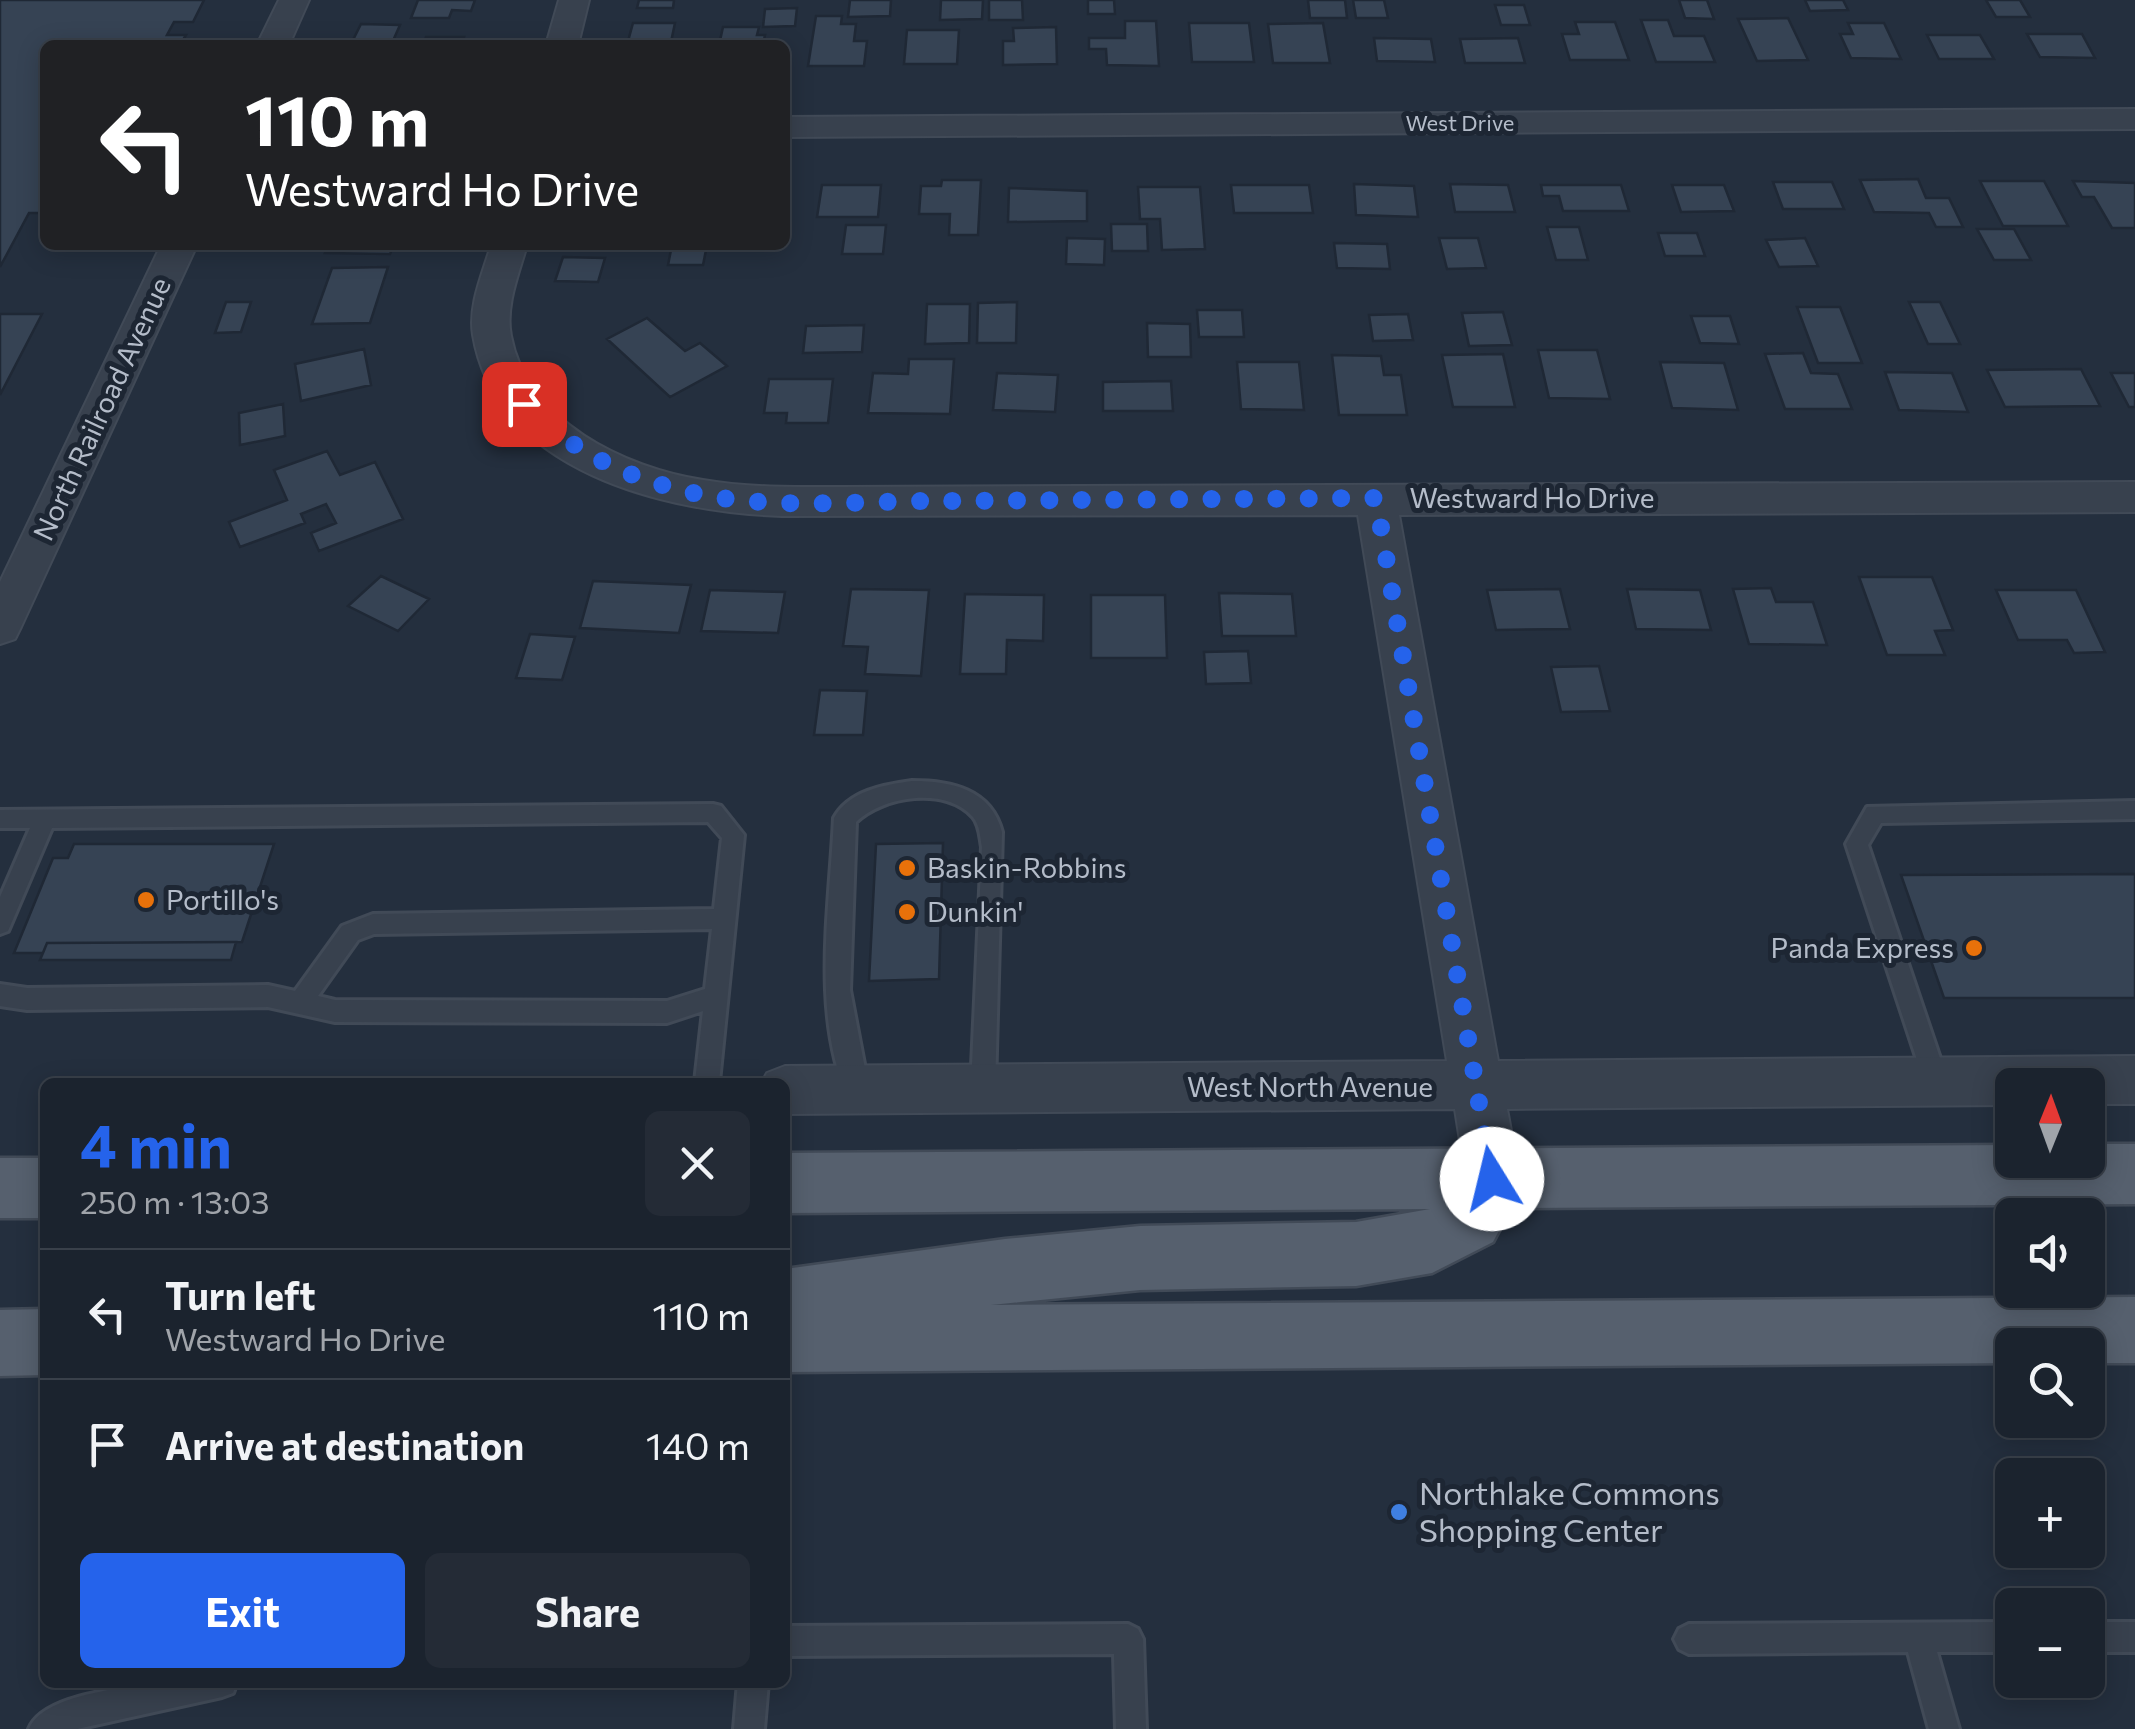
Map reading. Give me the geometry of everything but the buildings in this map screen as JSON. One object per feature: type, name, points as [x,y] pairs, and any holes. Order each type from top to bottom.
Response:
[{"type":"main road","points":[[790,1183],[2135,1174]]},
{"type":"main road","points":[[790,1301],[1005,1271],[1140,1258],[1356,1254],[1432,1242],[1471,1220],[1492,1179]]},
{"type":"main road","points":[[0,1188],[40,1188]]},
{"type":"main road","points":[[790,1339],[2135,1330]]},
{"type":"main road","points":[[0,1343],[40,1342]]},
{"type":"street","points":[[274,40],[294,0]]},
{"type":"street","points":[[563,40],[574,0]]},
{"type":"street","name":"West Drive","points":[[790,127],[2135,119]]},
{"type":"street","name":"North Railroad Avenue","points":[[0,627],[177,250]]},
{"type":"street","name":"Westward Ho Drive","points":[[508,250],[492,309],[492,333],[508,378],[524,404],[549,428],[589,456],[640,478],[684,491],[771,501],[2135,496]]},
{"type":"street","points":[[1376,498],[1492,1179]]},
{"type":"street","name":"West North Avenue","points":[[790,1090],[2135,1080]]},
{"type":"lane","points":[[857,1090],[838,990],[845,818],[867,798],[890,792],[940,791],[959,794],[985,813],[994,846],[982,1088]]},
{"type":"lane","points":[[1936,1082],[1857,844],[1875,814],[2135,810]]},
{"type":"lane","points":[[0,819],[713,814],[734,835],[707,1078]]},
{"type":"lane","points":[[0,924],[45,818]]},
{"type":"lane","points":[[300,1003],[350,932],[373,924],[724,919]]},
{"type":"lane","points":[[0,995],[268,996],[335,1011],[667,1012],[716,996]]},
{"type":"lane","points":[[1689,1639],[1995,1637]]},
{"type":"lane","points":[[2105,1637],[2135,1637]]},
{"type":"lane","points":[[1918,1638],[1944,1729]]},
{"type":"lane","points":[[790,1641],[1128,1639],[1131,1729]]},
{"type":"lane","points":[[44,1729],[58,1718],[195,1688]]},
{"type":"lane","points":[[748,1729],[752,1688]]},
{"type":"place","name":"Baskin-Robbins","points":[[907,868]]},
{"type":"place","name":"Portillo's","points":[[146,900]]},
{"type":"place","name":"Dunkin'","points":[[907,912]]},
{"type":"place","name":"Panda Express","points":[[1974,948]]},
{"type":"place","name":"Northlake Commons Shopping Center","points":[[1399,1512]]},
{"type":"route","points":[[524,404],[549,428],[589,456],[640,478],[684,491],[729,498],[842,502],[1376,498],[1492,1179]]}]
